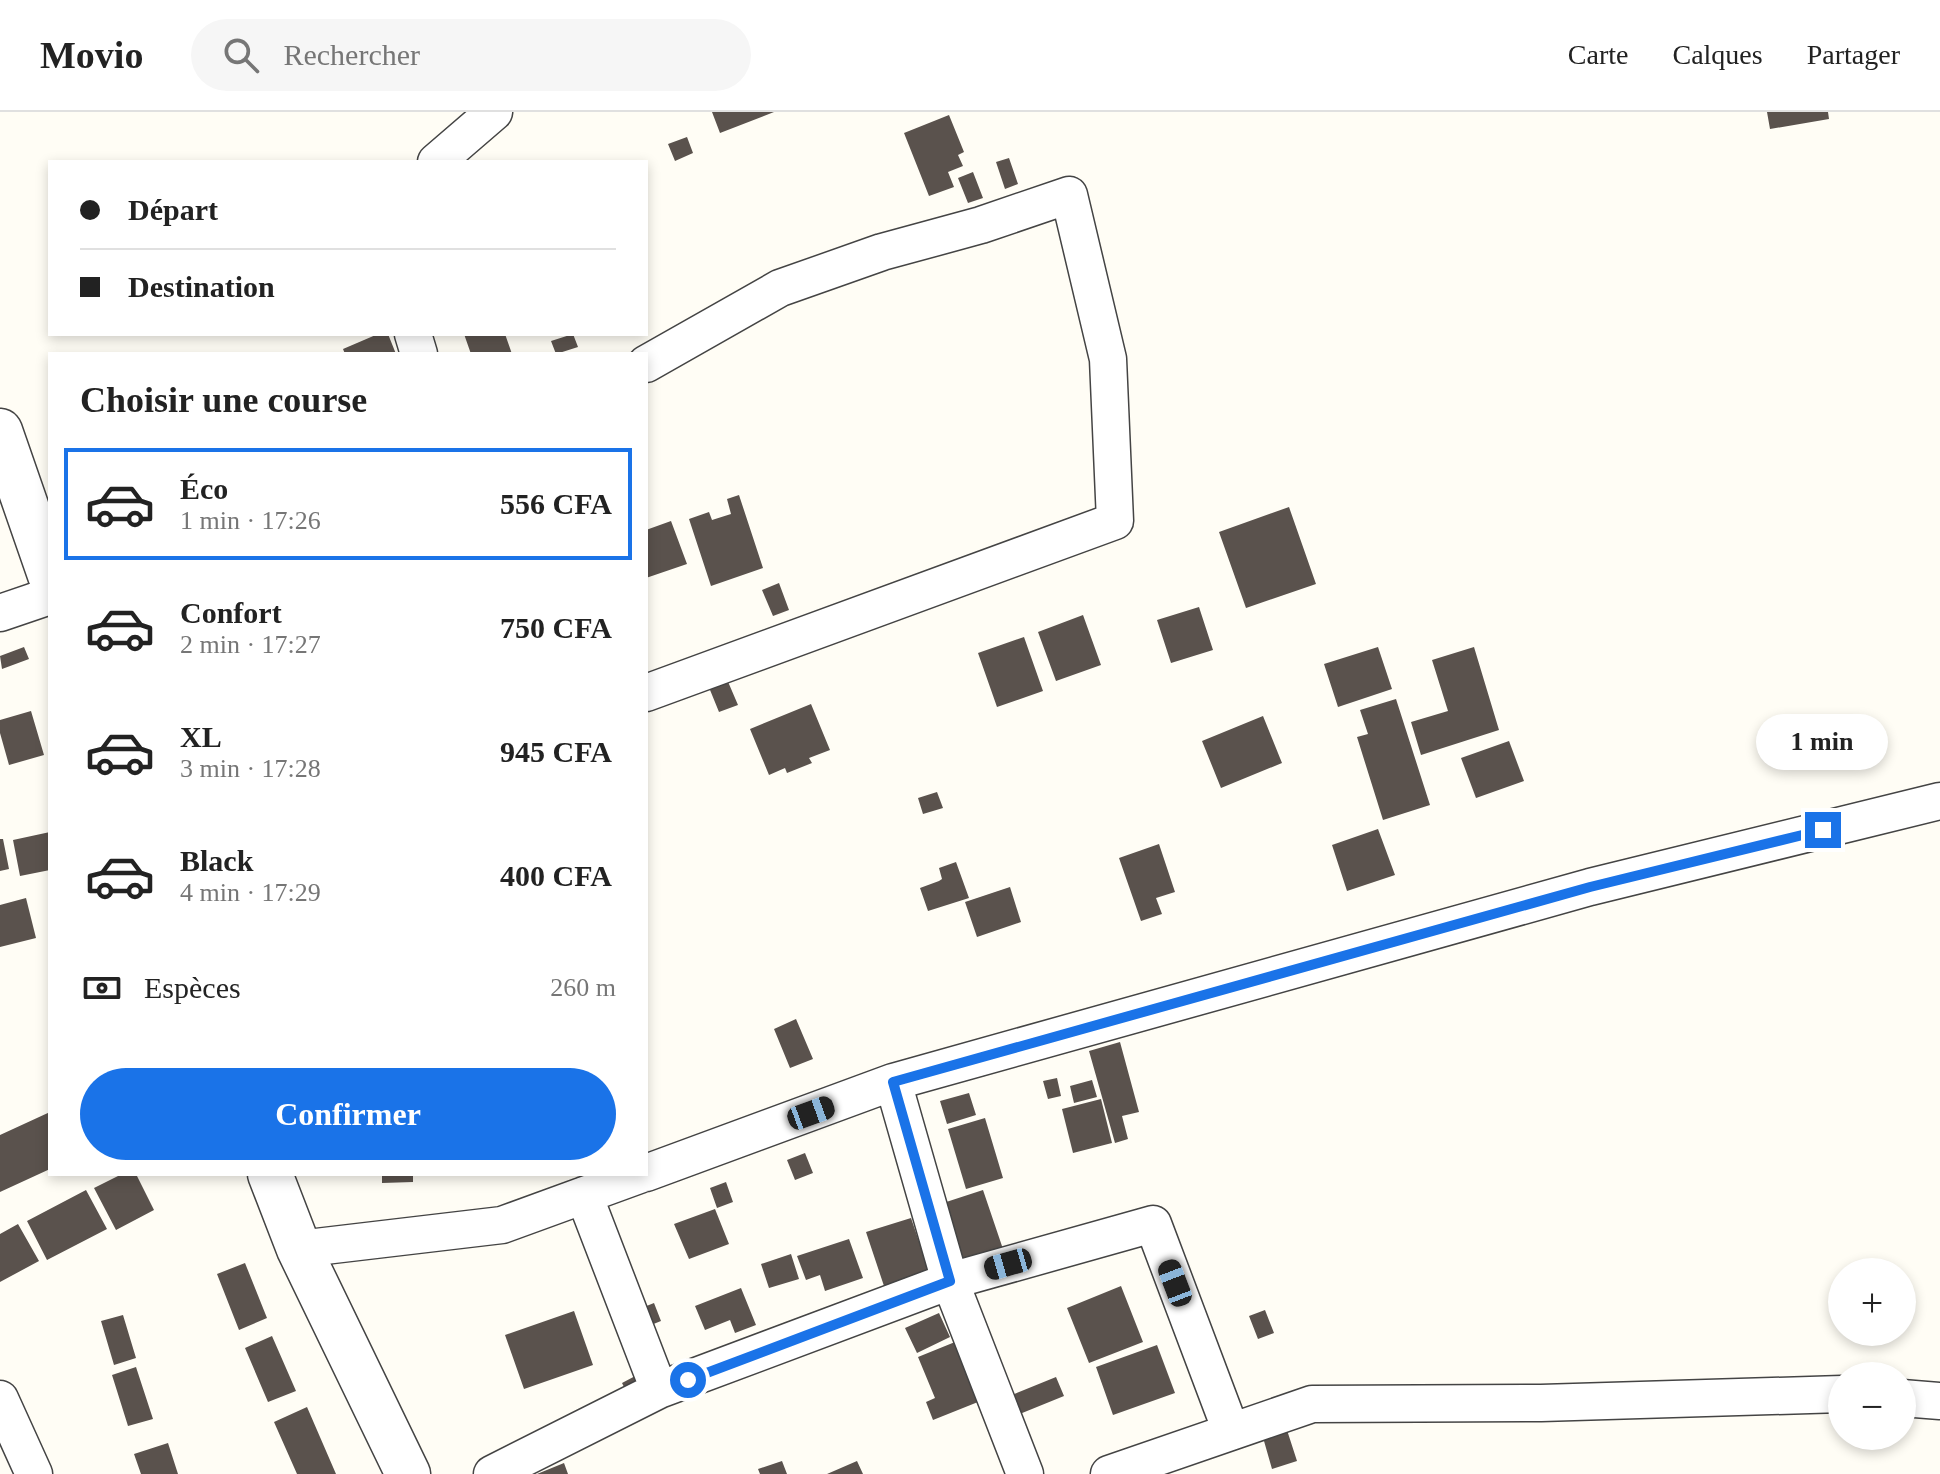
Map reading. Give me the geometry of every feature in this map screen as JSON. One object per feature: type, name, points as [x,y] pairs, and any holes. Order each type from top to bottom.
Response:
[{"type":"street","points":[[438,160],[494,112]]},
{"type":"street","points":[[648,363],[780,288],[882,252],[981,225],[1069,195],[1108,359],[1115,521],[648,692]]},
{"type":"street","points":[[0,431],[48,569]]},
{"type":"street","points":[[0,613],[48,597]]},
{"type":"street","points":[[648,1172],[893,1082],[1590,887],[1940,801]]},
{"type":"street","points":[[893,1082],[950,1281],[1025,1474]]},
{"type":"street","points":[[271,1176],[299,1249],[408,1474]]},
{"type":"street","points":[[299,1249],[502,1225],[636,1176]]},
{"type":"street","points":[[584,1195],[659,1390]]},
{"type":"street","points":[[492,1474],[659,1390],[950,1281],[1153,1224],[1231,1431]]},
{"type":"street","points":[[1109,1474],[1312,1404],[1541,1403],[1828,1394]]},
{"type":"street","points":[[0,1399],[34,1474]]},
{"type":"street","points":[[1916,1399],[1940,1401]]},
{"type":"building","points":[[712,112],[774,112],[720,133]]},
{"type":"building","points":[[1767,112],[1828,112],[1829,119],[1770,129]]},
{"type":"building","points":[[949,115],[964,152],[958,155],[963,166],[948,172],[954,187],[929,196],[904,133]]},
{"type":"building","points":[[687,137],[693,153],[675,161],[668,144]]},
{"type":"building","points":[[1009,158],[1018,184],[1005,189],[996,162]]},
{"type":"building","points":[[973,172],[983,198],[968,203],[958,178]]},
{"type":"building","points":[[373,336],[389,336],[395,352],[344,352],[343,349]]},
{"type":"building","points":[[465,336],[506,336],[511,352],[470,352]]},
{"type":"building","points":[[574,336],[578,347],[555,352],[551,341]]},
{"type":"building","points":[[739,495],[763,568],[711,586],[689,519],[709,512],[712,520],[731,514],[727,499]]},
{"type":"building","points":[[1289,507],[1316,584],[1246,608],[1219,532]]},
{"type":"building","points":[[671,521],[687,564],[648,577],[648,529]]},
{"type":"building","points":[[779,583],[789,610],[773,616],[762,590]]},
{"type":"building","points":[[1199,607],[1213,650],[1171,663],[1157,620]]},
{"type":"building","points":[[1083,615],[1101,665],[1056,681],[1038,632]]},
{"type":"building","points":[[1024,637],[1043,691],[997,707],[978,653]]},
{"type":"building","points":[[24,647],[29,659],[2,669],[0,656]]},
{"type":"building","points":[[1378,647],[1392,689],[1338,707],[1324,664]]},
{"type":"building","points":[[1474,647],[1499,730],[1421,755],[1411,722],[1448,711],[1432,660]]},
{"type":"building","points":[[726,677],[738,705],[719,712],[708,685]]},
{"type":"building","points":[[1396,699],[1430,805],[1383,820],[1357,737],[1368,734],[1360,710]]},
{"type":"building","points":[[811,704],[830,750],[809,758],[812,763],[787,773],[785,768],[769,775],[750,729]]},
{"type":"building","points":[[31,711],[44,755],[9,765],[0,733],[0,720]]},
{"type":"building","points":[[1263,716],[1282,763],[1221,788],[1202,741]]},
{"type":"building","points":[[1509,741],[1524,781],[1476,798],[1461,758]]},
{"type":"building","points":[[937,792],[943,808],[923,814],[918,798]]},
{"type":"building","points":[[1378,829],[1395,875],[1347,891],[1332,845]]},
{"type":"building","points":[[48,832],[48,870],[20,876],[13,840]]},
{"type":"building","points":[[0,839],[3,839],[9,869],[0,871]]},
{"type":"building","points":[[1159,844],[1175,892],[1156,898],[1162,914],[1141,921],[1119,858]]},
{"type":"building","points":[[956,862],[969,898],[928,911],[920,888],[942,879],[939,868]]},
{"type":"building","points":[[1010,887],[1021,922],[977,937],[965,902]]},
{"type":"building","points":[[26,898],[36,938],[0,947],[0,905]]},
{"type":"building","points":[[796,1019],[813,1059],[790,1068],[774,1029]]},
{"type":"building","points":[[1120,1042],[1139,1112],[1122,1116],[1128,1139],[1115,1143],[1089,1051]]},
{"type":"building","points":[[1057,1078],[1061,1096],[1048,1099],[1043,1081]]},
{"type":"building","points":[[1092,1080],[1097,1097],[1074,1103],[1070,1086]]},
{"type":"building","points":[[969,1093],[976,1115],[947,1124],[940,1101]]},
{"type":"building","points":[[1101,1099],[1112,1143],[1073,1153],[1062,1109]]},
{"type":"building","points":[[48,1113],[48,1170],[0,1192],[0,1135]]},
{"type":"building","points":[[985,1118],[1003,1178],[966,1189],[948,1129]]},
{"type":"building","points":[[805,1153],[813,1173],[795,1180],[787,1160]]},
{"type":"building","points":[[118,1176],[137,1176],[154,1210],[116,1230],[94,1188]]},
{"type":"building","points":[[382,1176],[413,1176],[413,1182],[382,1183]]},
{"type":"building","points":[[726,1182],[733,1202],[717,1208],[710,1188]]},
{"type":"building","points":[[86,1190],[107,1229],[47,1260],[27,1221]]},
{"type":"building","points":[[983,1190],[1004,1252],[958,1267],[937,1205]]},
{"type":"building","points":[[715,1209],[729,1244],[689,1259],[674,1224]]},
{"type":"building","points":[[911,1218],[929,1271],[884,1286],[866,1232]]},
{"type":"building","points":[[18,1224],[39,1261],[0,1282],[0,1234]]},
{"type":"building","points":[[849,1239],[863,1278],[825,1291],[820,1275],[806,1280],[797,1256]]},
{"type":"building","points":[[791,1254],[799,1279],[769,1288],[761,1264]]},
{"type":"building","points":[[245,1263],[267,1318],[239,1330],[217,1274]]},
{"type":"building","points":[[1121,1286],[1143,1342],[1089,1363],[1067,1308]]},
{"type":"building","points":[[741,1288],[756,1325],[735,1333],[730,1320],[705,1330],[695,1306]]},
{"type":"building","points":[[654,1303],[661,1321],[641,1329],[634,1311]]},
{"type":"building","points":[[1265,1310],[1274,1333],[1258,1339],[1249,1316]]},
{"type":"building","points":[[574,1311],[593,1365],[524,1389],[505,1335]]},
{"type":"building","points":[[939,1313],[950,1337],[917,1353],[905,1328]]},
{"type":"building","points":[[123,1315],[136,1358],[114,1365],[101,1321]]},
{"type":"building","points":[[272,1336],[296,1391],[268,1402],[245,1348]]},
{"type":"building","points":[[955,1342],[978,1402],[933,1420],[926,1402],[935,1398],[918,1357]]},
{"type":"building","points":[[1157,1345],[1175,1393],[1113,1415],[1096,1367]]},
{"type":"building","points":[[136,1367],[153,1419],[128,1426],[112,1375]]},
{"type":"building","points":[[639,1374],[630,1399],[622,1383]]},
{"type":"building","points":[[1056,1377],[1064,1396],[1015,1416],[1007,1397]]},
{"type":"building","points":[[307,1407],[336,1474],[297,1474],[274,1422]]},
{"type":"building","points":[[1286,1427],[1297,1461],[1272,1469],[1262,1434]]},
{"type":"building","points":[[168,1443],[178,1474],[141,1474],[134,1454]]},
{"type":"building","points":[[782,1461],[787,1474],[760,1474],[758,1469]]},
{"type":"building","points":[[857,1461],[863,1474],[827,1474]]},
{"type":"building","points":[[564,1463],[568,1474],[537,1474]]},
{"type":"route","points":[[688,1380],[950,1281],[893,1082],[1590,887],[1823,830]]}]
